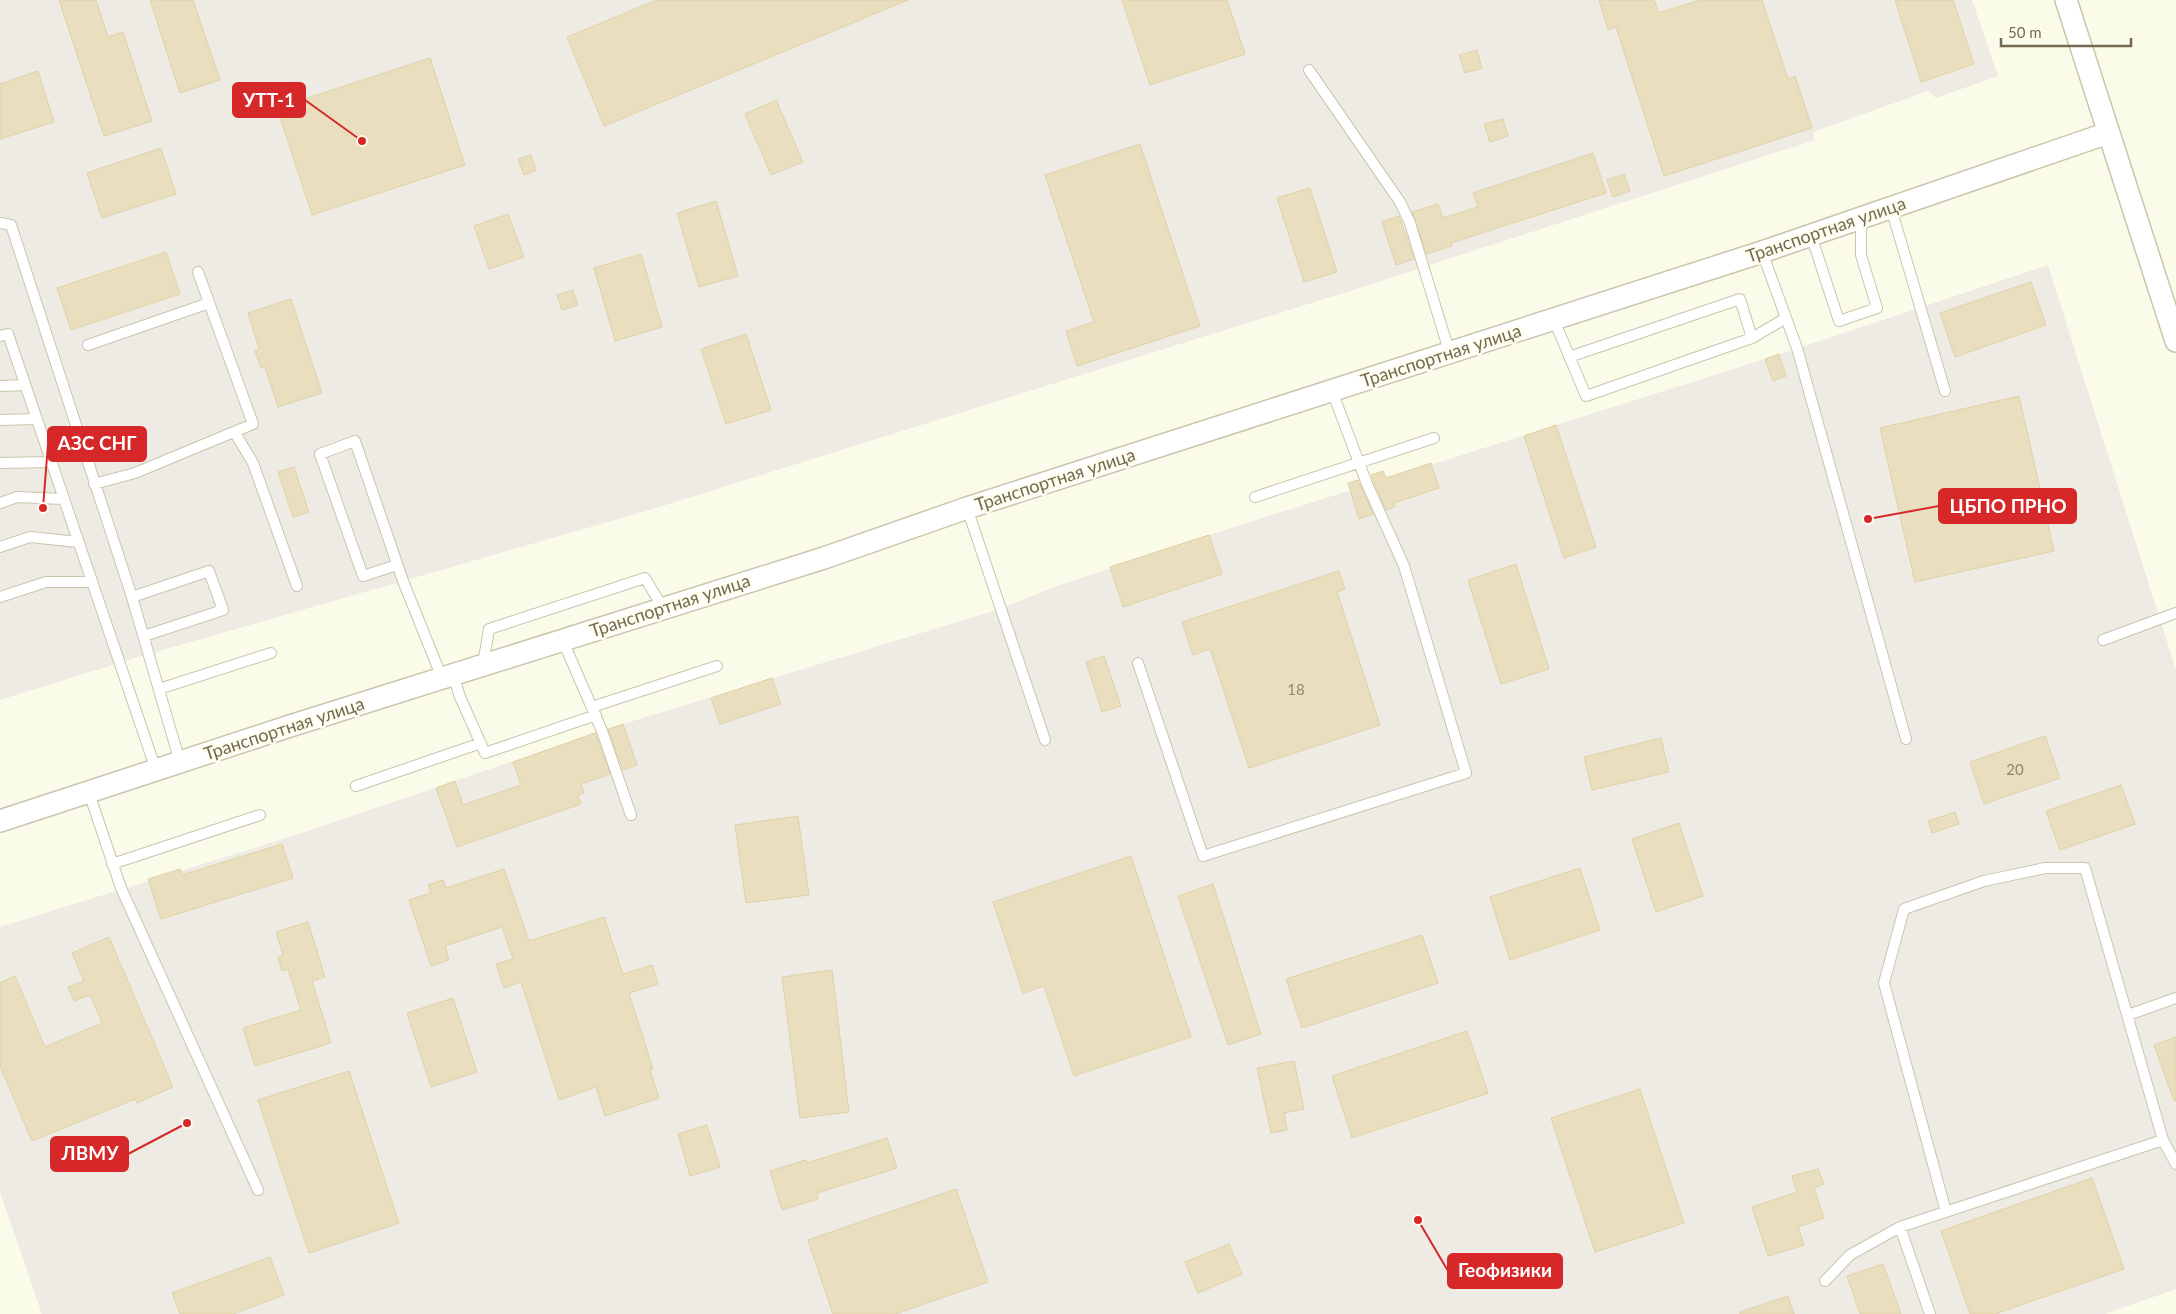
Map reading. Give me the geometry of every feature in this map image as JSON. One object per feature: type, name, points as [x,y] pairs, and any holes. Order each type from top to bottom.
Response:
[{"type":"street","points":[[2066,0],[2176,341]]},
{"type":"street","name":"Транспортная улица","points":[[0,821],[447,676],[824,558],[967,508],[1450,354],[1762,252],[2108,133]]},
{"type":"lane","points":[[1309,70],[1400,202],[1410,223],[1450,354]]},
{"type":"lane","points":[[1891,208],[1946,391]]},
{"type":"lane","points":[[1811,235],[1839,321],[1877,308],[1861,255],[1861,218]]},
{"type":"lane","points":[[0,223],[11,225],[132,597],[180,762]]},
{"type":"lane","points":[[1762,252],[1797,348],[1906,738]]},
{"type":"lane","points":[[94,484],[135,473],[253,424],[198,272]]},
{"type":"lane","points":[[1570,357],[1740,299],[1752,338]]},
{"type":"lane","points":[[88,345],[209,303]]},
{"type":"lane","points":[[1554,320],[1586,396],[1752,338],[1786,318]]},
{"type":"lane","points":[[0,336],[8,334],[156,770]]},
{"type":"lane","points":[[0,386],[25,384]]},
{"type":"lane","points":[[1138,663],[1203,856],[1466,773],[1404,566],[1359,462],[1332,391]]},
{"type":"lane","points":[[0,420],[36,418]]},
{"type":"lane","points":[[235,433],[254,463],[297,586]]},
{"type":"lane","points":[[1255,497],[1434,438]]},
{"type":"lane","points":[[397,566],[363,576],[320,454],[355,441],[397,566],[447,676],[460,697],[485,753],[717,666]]},
{"type":"lane","points":[[0,463],[51,462]]},
{"type":"lane","points":[[0,503],[16,497],[63,499]]},
{"type":"lane","points":[[967,508],[1044,740]]},
{"type":"lane","points":[[0,547],[30,537],[78,542]]},
{"type":"lane","points":[[132,597],[209,571],[223,610],[144,636]]},
{"type":"lane","points":[[483,665],[489,629],[645,578],[663,608]]},
{"type":"lane","points":[[0,597],[46,582],[91,582]]},
{"type":"lane","points":[[2103,640],[2176,613]]},
{"type":"lane","points":[[563,641],[594,711],[631,815]]},
{"type":"lane","points":[[159,689],[272,653]]},
{"type":"lane","points":[[356,786],[481,743]]},
{"type":"lane","points":[[90,793],[112,864],[258,1190]]},
{"type":"lane","points":[[112,864],[260,815]]},
{"type":"lane","points":[[1946,1212],[1884,983],[1904,909],[1984,881],[2045,868],[2085,868],[2162,1140],[2176,1164]]},
{"type":"lane","points":[[2128,1015],[2176,998]]},
{"type":"lane","points":[[1825,1282],[1850,1255],[1900,1227],[2162,1140]]},
{"type":"lane","points":[[1900,1227],[1930,1314]]},
{"type":"shaded area","points":[[0,0],[1972,0],[1998,76],[1936,98],[1928,91],[1813,132],[1815,140],[1353,290],[643,512],[135,658],[0,700]]},
{"type":"shaded area","points":[[2048,265],[2176,670],[2176,1289],[2105,1314],[42,1314],[0,1192],[0,927],[293,836],[623,724],[1000,609],[1057,586],[1209,535],[1765,359]]},
{"type":"building","points":[[59,0],[96,0],[108,37],[123,32],[152,121],[104,136]]},
{"type":"building","points":[[150,0],[193,0],[220,80],[180,93]]},
{"type":"building","points":[[657,0],[908,0],[604,126],[567,37]]},
{"type":"building","points":[[1122,0],[1227,0],[1245,54],[1150,85]]},
{"type":"building","points":[[1599,0],[1654,0],[1659,13],[1700,0],[1762,0],[1788,79],[1795,76],[1812,128],[1664,176],[1616,27],[1608,30]]},
{"type":"building","points":[[1895,0],[1953,0],[1974,64],[1921,82]]},
{"type":"building","points":[[1477,50],[1482,68],[1465,73],[1459,55]]},
{"type":"building","points":[[430,58],[465,165],[312,215],[277,108]]},
{"type":"building","points":[[38,71],[54,122],[0,139],[0,84]]},
{"type":"building","points":[[776,100],[803,162],[771,175],[745,114]]},
{"type":"building","points":[[1503,119],[1508,136],[1490,142],[1484,124]]},
{"type":"building","points":[[1140,144],[1200,326],[1077,366],[1066,331],[1094,322],[1045,175]]},
{"type":"building","points":[[161,148],[176,194],[102,218],[87,173]]},
{"type":"building","points":[[1593,153],[1606,193],[1451,243],[1452,246],[1427,254],[1412,212],[1438,204],[1443,218],[1478,207],[1473,193]]},
{"type":"building","points":[[531,155],[536,170],[524,175],[518,159]]},
{"type":"building","points":[[1624,174],[1630,191],[1613,197],[1607,180]]},
{"type":"building","points":[[1310,188],[1337,272],[1304,282],[1277,198]]},
{"type":"building","points":[[716,201],[738,276],[699,287],[677,213]]},
{"type":"building","points":[[508,214],[524,257],[489,269],[474,226]]},
{"type":"building","points":[[1399,216],[1414,259],[1396,265],[1382,222]]},
{"type":"building","points":[[166,252],[180,294],[71,330],[57,288]]},
{"type":"building","points":[[641,254],[662,327],[615,341],[594,268]]},
{"type":"building","points":[[2031,282],[2046,325],[1955,357],[1940,313]]},
{"type":"building","points":[[573,290],[578,305],[562,310],[557,295]]},
{"type":"building","points":[[291,299],[322,393],[278,407],[265,367],[261,368],[255,351],[259,349],[248,313]]},
{"type":"building","points":[[746,334],[771,410],[726,424],[701,349]]},
{"type":"building","points":[[1779,354],[1786,376],[1773,381],[1765,359]]},
{"type":"building","points":[[2019,396],[2054,551],[1915,582],[1880,428]]},
{"type":"building","points":[[1556,425],[1596,547],[1564,558],[1524,436]]},
{"type":"building","points":[[1431,463],[1439,488],[1394,503],[1395,507],[1386,510],[1371,475],[1383,471],[1386,478]]},
{"type":"building","points":[[294,467],[309,512],[293,517],[278,472]]},
{"type":"building","points":[[1358,480],[1373,514],[1359,519],[1348,483]]},
{"type":"building","points":[[1209,535],[1222,574],[1123,607],[1110,567]]},
{"type":"building","points":[[1516,564],[1549,669],[1501,684],[1468,580]]},
{"type":"building","points":[[1339,571],[1345,589],[1337,592],[1380,725],[1249,768],[1210,649],[1193,655],[1182,622]]},
{"type":"building","points":[[1104,656],[1121,706],[1102,712],[1086,662]]},
{"type":"building","points":[[772,678],[781,704],[720,724],[711,698]]},
{"type":"building","points":[[623,724],[637,765],[623,770],[608,729]]},
{"type":"building","points":[[595,733],[610,774],[581,784],[584,793],[578,795],[581,804],[457,847],[436,788],[455,781],[463,805],[521,785],[513,762]]},
{"type":"building","points":[[2045,736],[2060,778],[1984,804],[1970,762]]},
{"type":"building","points":[[1661,738],[1669,772],[1592,790],[1584,757]]},
{"type":"building","points":[[2121,785],[2135,824],[2060,850],[2046,811]]},
{"type":"building","points":[[1955,812],[1959,824],[1932,833],[1928,821]]},
{"type":"building","points":[[798,816],[809,895],[746,903],[735,825]]},
{"type":"building","points":[[1679,823],[1703,896],[1656,912],[1632,839]]},
{"type":"building","points":[[282,844],[293,878],[161,919],[148,879],[180,869],[182,875]]},
{"type":"building","points":[[1131,856],[1191,1037],[1074,1076],[1044,986],[1023,993],[993,902]]},
{"type":"building","points":[[1580,868],[1600,930],[1510,960],[1490,897]]},
{"type":"building","points":[[504,869],[529,941],[604,917],[623,974],[652,965],[658,984],[629,993],[653,1069],[650,1070],[659,1098],[605,1116],[596,1087],[559,1100],[521,982],[504,988],[496,964],[513,959],[502,927],[445,946],[449,960],[431,966],[409,900],[431,893],[428,885],[443,880],[446,888]]},
{"type":"building","points":[[1213,884],[1261,1034],[1228,1045],[1178,896]]},
{"type":"building","points":[[308,922],[325,977],[312,981],[331,1043],[255,1066],[243,1028],[301,1010],[288,969],[282,971],[278,957],[283,955],[276,932]]},
{"type":"building","points":[[1422,935],[1438,983],[1302,1028],[1286,979]]},
{"type":"building","points":[[109,937],[173,1087],[137,1103],[135,1099],[32,1141],[0,1066],[0,983],[15,976],[45,1047],[102,1023],[90,995],[74,1001],[68,987],[84,981],[72,953]]},
{"type":"building","points":[[832,970],[849,1112],[800,1118],[782,977]]},
{"type":"building","points":[[453,998],[477,1072],[431,1087],[407,1013]]},
{"type":"building","points":[[1467,1031],[1488,1093],[1352,1138],[1332,1076]]},
{"type":"building","points":[[2176,1037],[2176,1101],[2174,1101],[2154,1045]]},
{"type":"building","points":[[1294,1061],[1304,1109],[1284,1113],[1287,1130],[1271,1133],[1257,1068]]},
{"type":"building","points":[[349,1071],[399,1223],[309,1253],[258,1100]]},
{"type":"building","points":[[1640,1089],[1684,1223],[1595,1252],[1551,1118]]},
{"type":"building","points":[[707,1125],[720,1167],[690,1176],[678,1134]]},
{"type":"building","points":[[887,1138],[897,1168],[817,1193],[818,1199],[782,1210],[770,1171],[806,1160],[807,1163]]},
{"type":"building","points":[[1818,1169],[1824,1184],[1814,1188],[1824,1218],[1798,1227],[1804,1245],[1768,1256],[1752,1207],[1797,1192],[1792,1176]]},
{"type":"building","points":[[2092,1178],[2124,1269],[1995,1314],[1970,1314],[1941,1231]]},
{"type":"building","points":[[956,1189],[988,1282],[895,1314],[833,1314],[808,1240]]},
{"type":"building","points":[[1229,1244],[1242,1274],[1198,1293],[1185,1262]]},
{"type":"building","points":[[270,1257],[284,1295],[233,1314],[180,1314],[172,1293]]},
{"type":"building","points":[[1883,1264],[1901,1314],[1860,1314],[1847,1276]]},
{"type":"building","points":[[1788,1296],[1794,1314],[1740,1314],[1740,1312]]},
{"type":"place","name":"УТТ-1","points":[[362,141]]},
{"type":"place","name":"АЗС СНГ","points":[[43,508]]},
{"type":"place","name":"ЦБПО ПРНО","points":[[1868,519]]},
{"type":"place","name":"ЛВМУ","points":[[187,1123]]},
{"type":"place","name":"Геофизики","points":[[1418,1220]]}]
